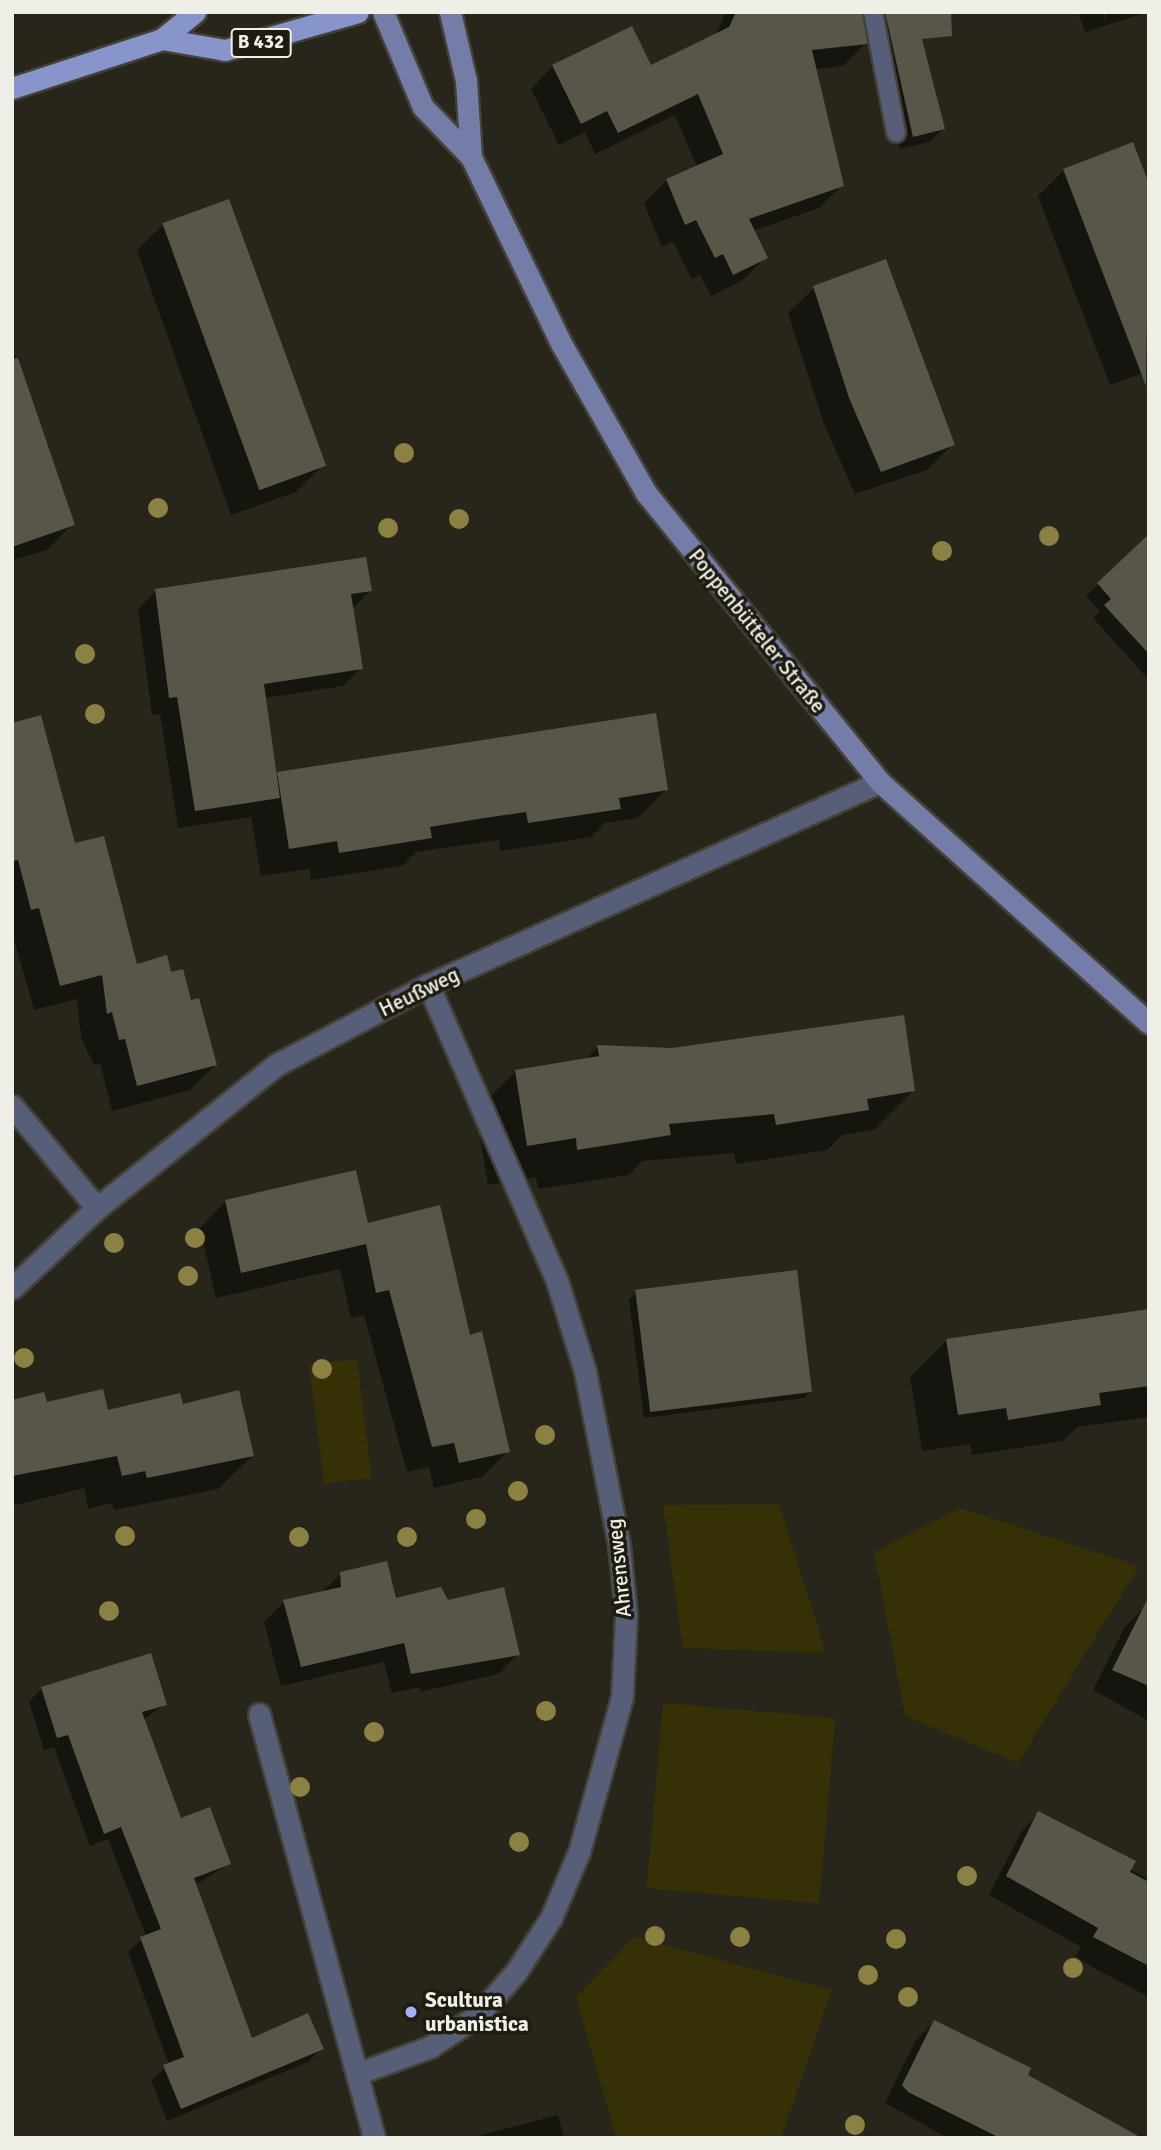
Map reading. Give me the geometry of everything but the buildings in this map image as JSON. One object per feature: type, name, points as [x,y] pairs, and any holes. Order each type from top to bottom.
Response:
[{"type":"main road","name":"B 432","points":[[12,88],[162,39],[195,12]]},
{"type":"main road","name":"B 432","points":[[162,39],[225,50],[358,12]]},
{"type":"main road","name":"Poppenbütteler Straße","points":[[383,12],[422,107],[471,158],[562,345],[646,493],[880,782],[1149,1023]]},
{"type":"main road","name":"Poppenbütteler Straße","points":[[450,12],[466,81],[471,158]]},
{"type":"street","name":"Heußweg","points":[[12,1288],[97,1208],[276,1065],[428,985],[880,782]]},
{"type":"street","name":"Ahrensweg","points":[[359,2073],[430,2047],[478,2015],[516,1972],[551,1918],[579,1852],[622,1697],[626,1614],[619,1545],[585,1371],[557,1281],[428,985]]},
{"type":"street","points":[[12,1106],[97,1208]]},
{"type":"street","points":[[259,1714],[359,2073],[374,2138]]},
{"type":"lane","points":[[873,12],[896,133]]},
{"type":"shaded area","points":[[357,1359],[372,1478],[324,1484],[309,1365]]},
{"type":"shaded area","points":[[779,1504],[826,1653],[683,1648],[663,1505]]},
{"type":"shaded area","points":[[960,1508],[1139,1566],[1018,1763],[905,1716],[874,1552]]},
{"type":"shaded area","points":[[663,1703],[835,1718],[819,1903],[647,1888]]},
{"type":"shaded area","points":[[634,1937],[832,1990],[781,2138],[616,2138],[576,1997]]},
{"type":"place","name":"Scultura urbanistica","points":[[411,2012]]}]
